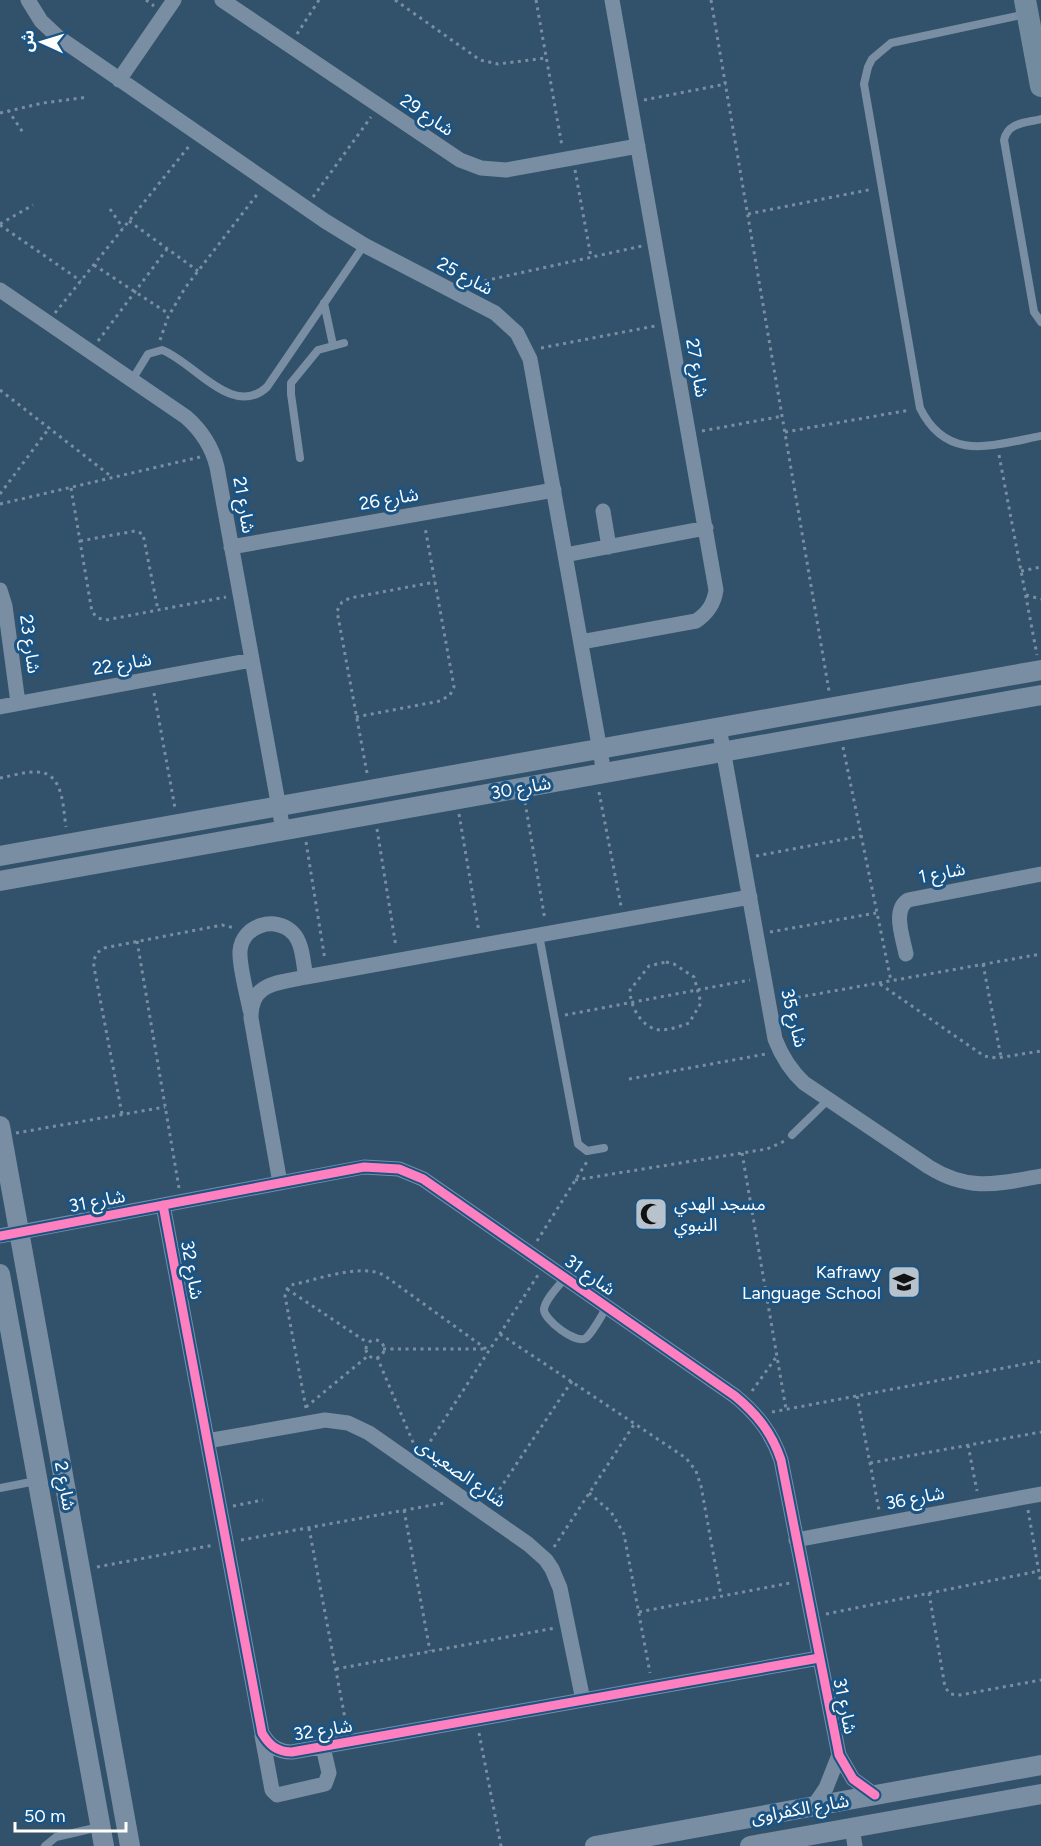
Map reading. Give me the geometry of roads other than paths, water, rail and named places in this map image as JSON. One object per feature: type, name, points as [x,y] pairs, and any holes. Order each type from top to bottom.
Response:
[{"type":"main road","points":[[1026,7],[1041,86]]},
{"type":"street","name":"شارع 25","points":[[28,0],[41,21],[58,37],[305,208],[364,245],[502,319],[517,333],[530,359],[600,749],[600,774]]},
{"type":"street","points":[[119,80],[174,0]]},
{"type":"street","name":"شارع 29","points":[[222,0],[460,160],[481,168],[513,170],[638,146]]},
{"type":"street","name":"شارع 27","points":[[581,642],[688,624],[703,617],[712,604],[716,590],[612,0]]},
{"type":"street","name":"شارع 21","points":[[0,290],[193,423],[205,438],[213,454],[283,830]]},
{"type":"street","name":"شارع 26","points":[[231,547],[554,490]]},
{"type":"street","points":[[603,511],[609,547]]},
{"type":"street","points":[[566,555],[706,528]]},
{"type":"street","name":"شارع 23","points":[[0,590],[5,606],[18,703]]},
{"type":"street","name":"شارع 22","points":[[0,706],[252,660]]},
{"type":"street","name":"شارع 30","points":[[0,856],[1040,670]]},
{"type":"street","name":"شارع 30","points":[[0,881],[1041,694]]},
{"type":"street","name":"شارع 35","points":[[719,728],[769,1003],[780,1052],[797,1076],[929,1167],[951,1179],[977,1185],[991,1185],[1041,1176]]},
{"type":"street","name":"شارع 1","points":[[906,954],[899,915],[902,904],[908,900],[1041,874]]},
{"type":"street","points":[[251,1018],[255,998],[264,987],[270,984],[750,897]]},
{"type":"street","points":[[280,1183],[240,952],[244,938],[254,928],[268,924],[282,925],[298,939],[306,977]]},
{"type":"street","name":"شارع 2","points":[[1,1131],[10,1234],[80,1570],[130,1846]]},
{"type":"street","name":"شارع 31","points":[[10,1234],[364,1167],[399,1169],[423,1179],[743,1403],[756,1415],[768,1432],[781,1460],[839,1755],[853,1779],[875,1795]]},
{"type":"street","name":"شارع 32","points":[[163,1205],[262,1733],[271,1746],[284,1752],[323,1747],[819,1658]]},
{"type":"street","name":"شارع 2","points":[[0,1274],[104,1846]]},
{"type":"street","name":"شارع الصعيدى","points":[[207,1442],[307,1414],[337,1420],[359,1427],[464,1499],[534,1549],[552,1569],[560,1588],[583,1700]]},
{"type":"street","name":"شارع 36","points":[[796,1540],[1033,1495]]},
{"type":"street","points":[[72,1672],[98,1666]]},
{"type":"street","points":[[262,1733],[272,1790],[277,1795],[325,1784],[328,1773],[323,1747]]},
{"type":"street","name":"شارع 31","points":[[813,1807],[826,1788],[839,1755]]},
{"type":"street","name":"شارع الكفراوى","points":[[595,1846],[1041,1765]]},
{"type":"street","name":"شارع الكفراوى","points":[[750,1846],[853,1837],[1041,1794]]},
{"type":"lane","points":[[1026,7],[891,43],[878,53],[868,67],[864,84],[920,408],[924,417],[937,433],[955,443],[975,447],[1041,436]]},
{"type":"lane","points":[[1041,119],[1013,126],[1007,132],[1004,140],[1034,312],[1041,322]]},
{"type":"lane","points":[[132,380],[148,354],[157,350],[167,352],[228,393],[243,398],[250,397],[267,387],[364,245]]},
{"type":"lane","points":[[324,303],[333,345]]},
{"type":"lane","points":[[300,458],[291,383],[316,352],[333,345],[344,344]]},
{"type":"lane","points":[[543,934],[554,1017],[578,1144],[583,1149],[604,1148]]},
{"type":"lane","points":[[792,1135],[829,1100]]},
{"type":"lane","points":[[565,1278],[547,1303],[544,1312],[546,1317],[572,1338],[580,1340],[586,1337],[607,1307]]},
{"type":"lane","points":[[0,1488],[38,1481]]},
{"type":"lane","points":[[45,1846],[56,1837],[100,1826]]},
{"type":"place","name":"مسجد الهدي النبوي","points":[[651,1214]]},
{"type":"place","name":"Kafrawy Language School","points":[[904,1282]]}]
